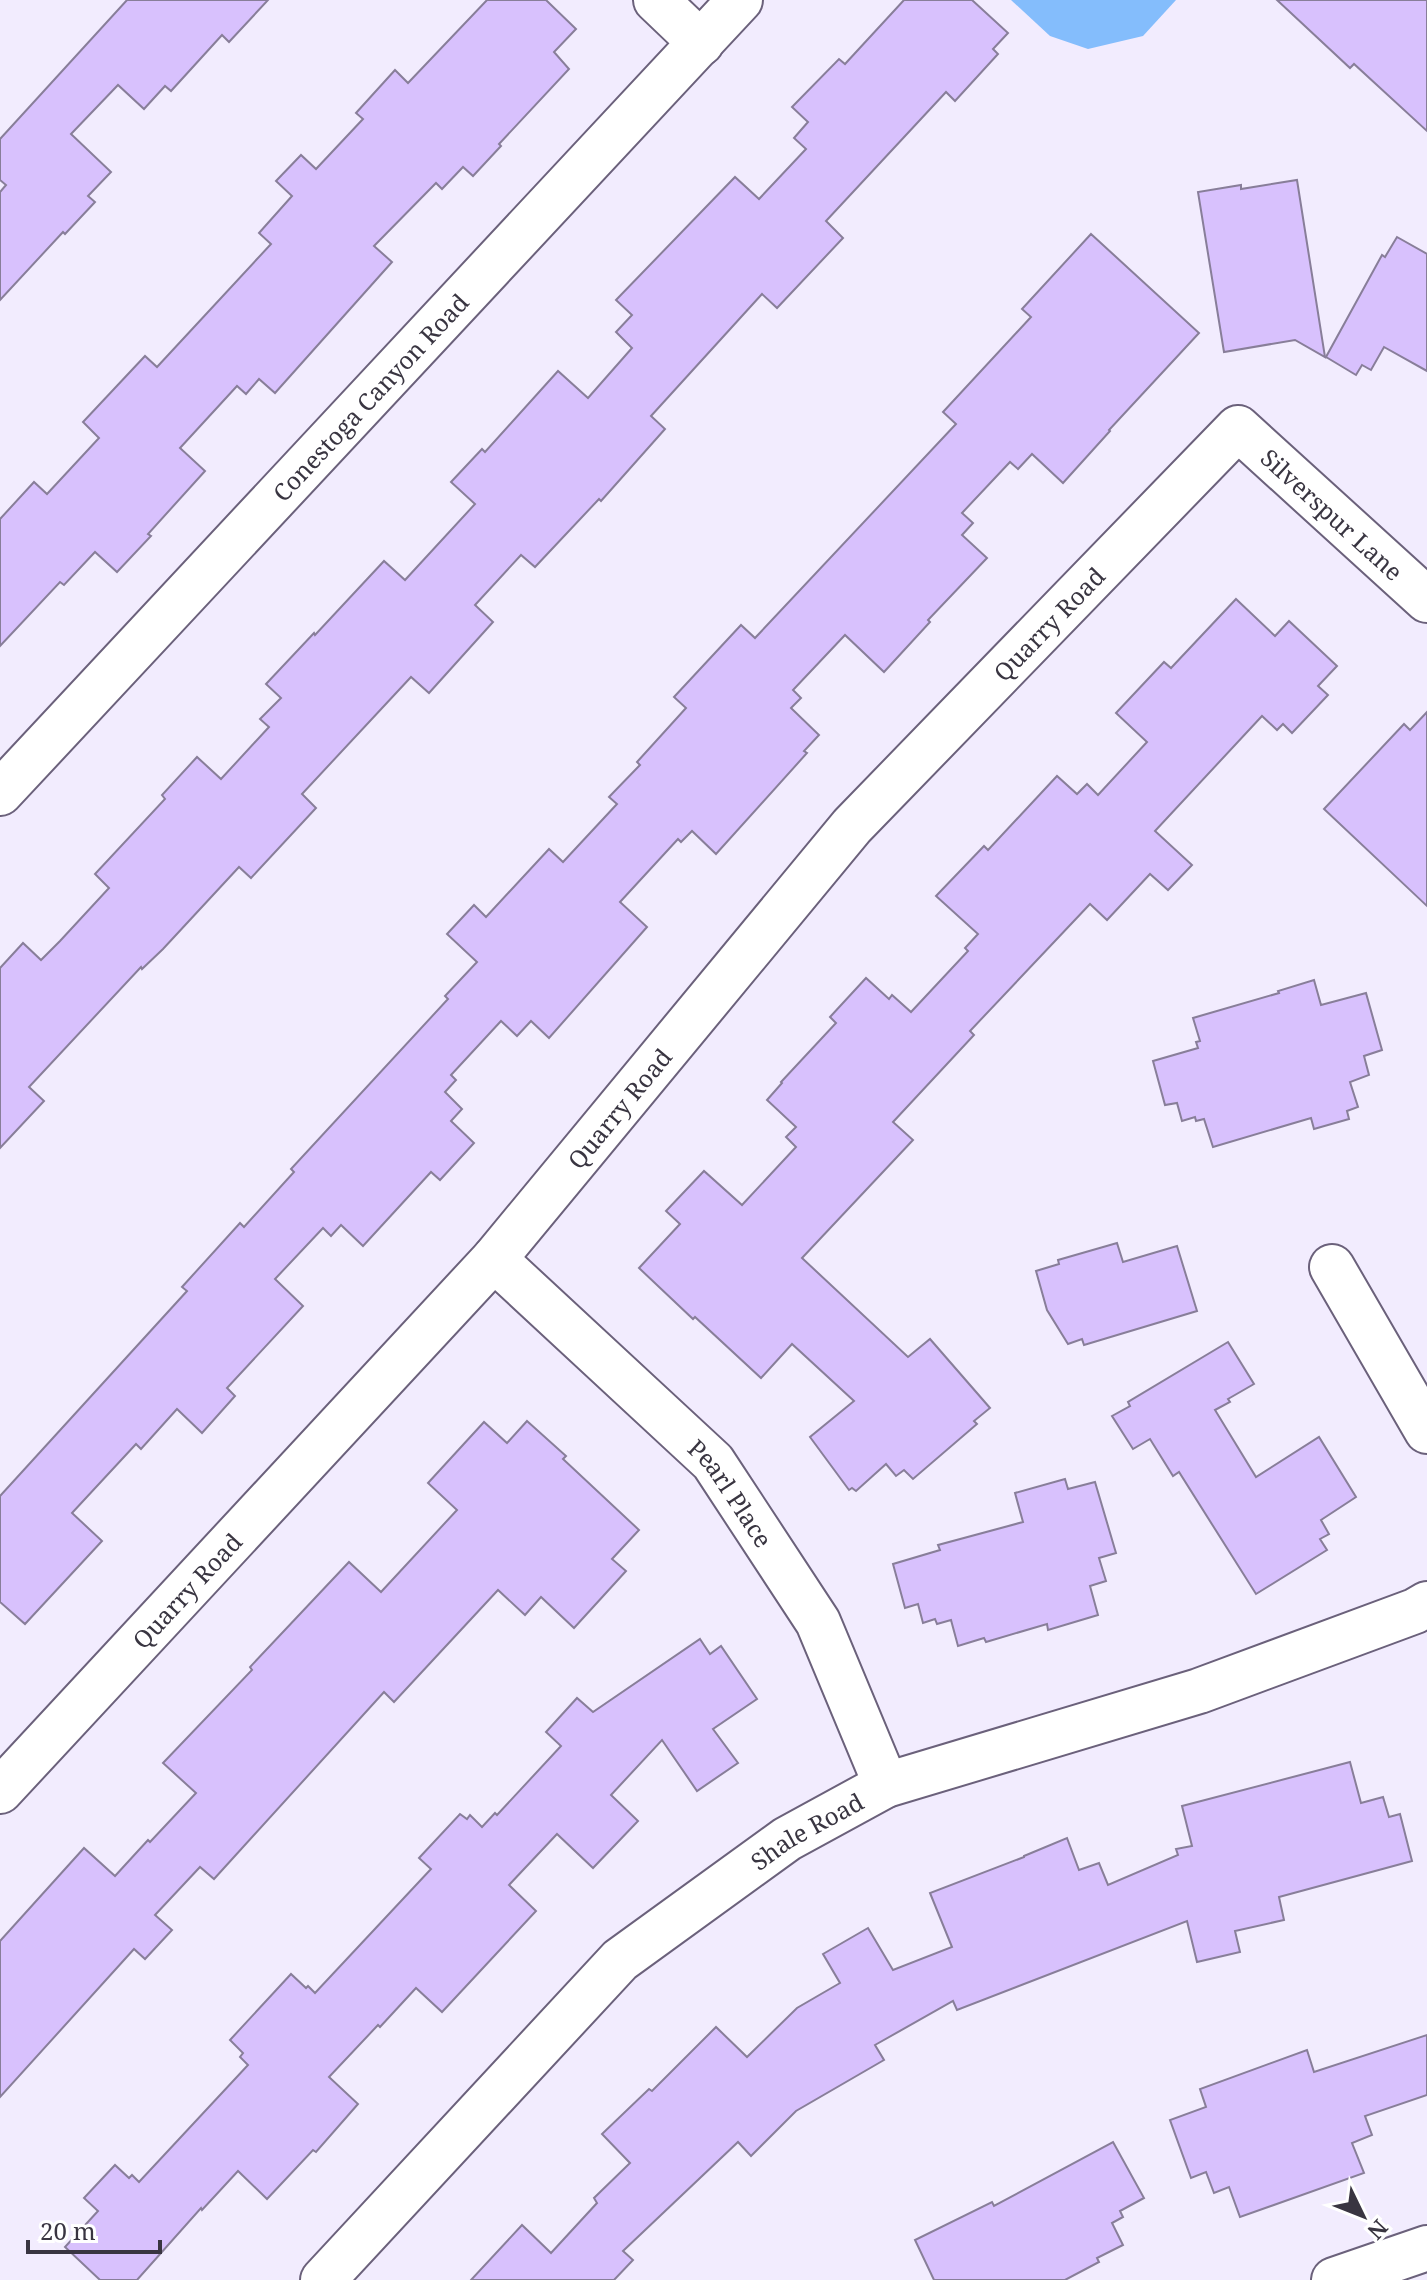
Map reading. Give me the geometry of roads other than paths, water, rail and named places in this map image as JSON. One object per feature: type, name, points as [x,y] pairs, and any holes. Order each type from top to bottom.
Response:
[{"type":"street","points":[[656,0],[701,43]]},
{"type":"street","name":"Conestoga Canyon Road","points":[[0,793],[740,0]]},
{"type":"street","name":"Silverspur Lane","points":[[1238,428],[1427,600]]},
{"type":"street","name":"Quarry Road","points":[[0,1791],[494,1259],[852,826],[1238,428]]},
{"type":"street","name":"Pearl Place","points":[[494,1259],[713,1462],[818,1622],[886,1785]]},
{"type":"street","points":[[1332,1267],[1427,1431]]},
{"type":"street","name":"Shale Road","points":[[323,2280],[620,1960],[787,1839],[886,1785],[1199,1691],[1427,1604]]},
{"type":"street","points":[[1334,2280],[1427,2248]]},
{"type":"water","points":[[1011,0],[1176,0],[1143,36],[1088,49],[1050,36]]}]
